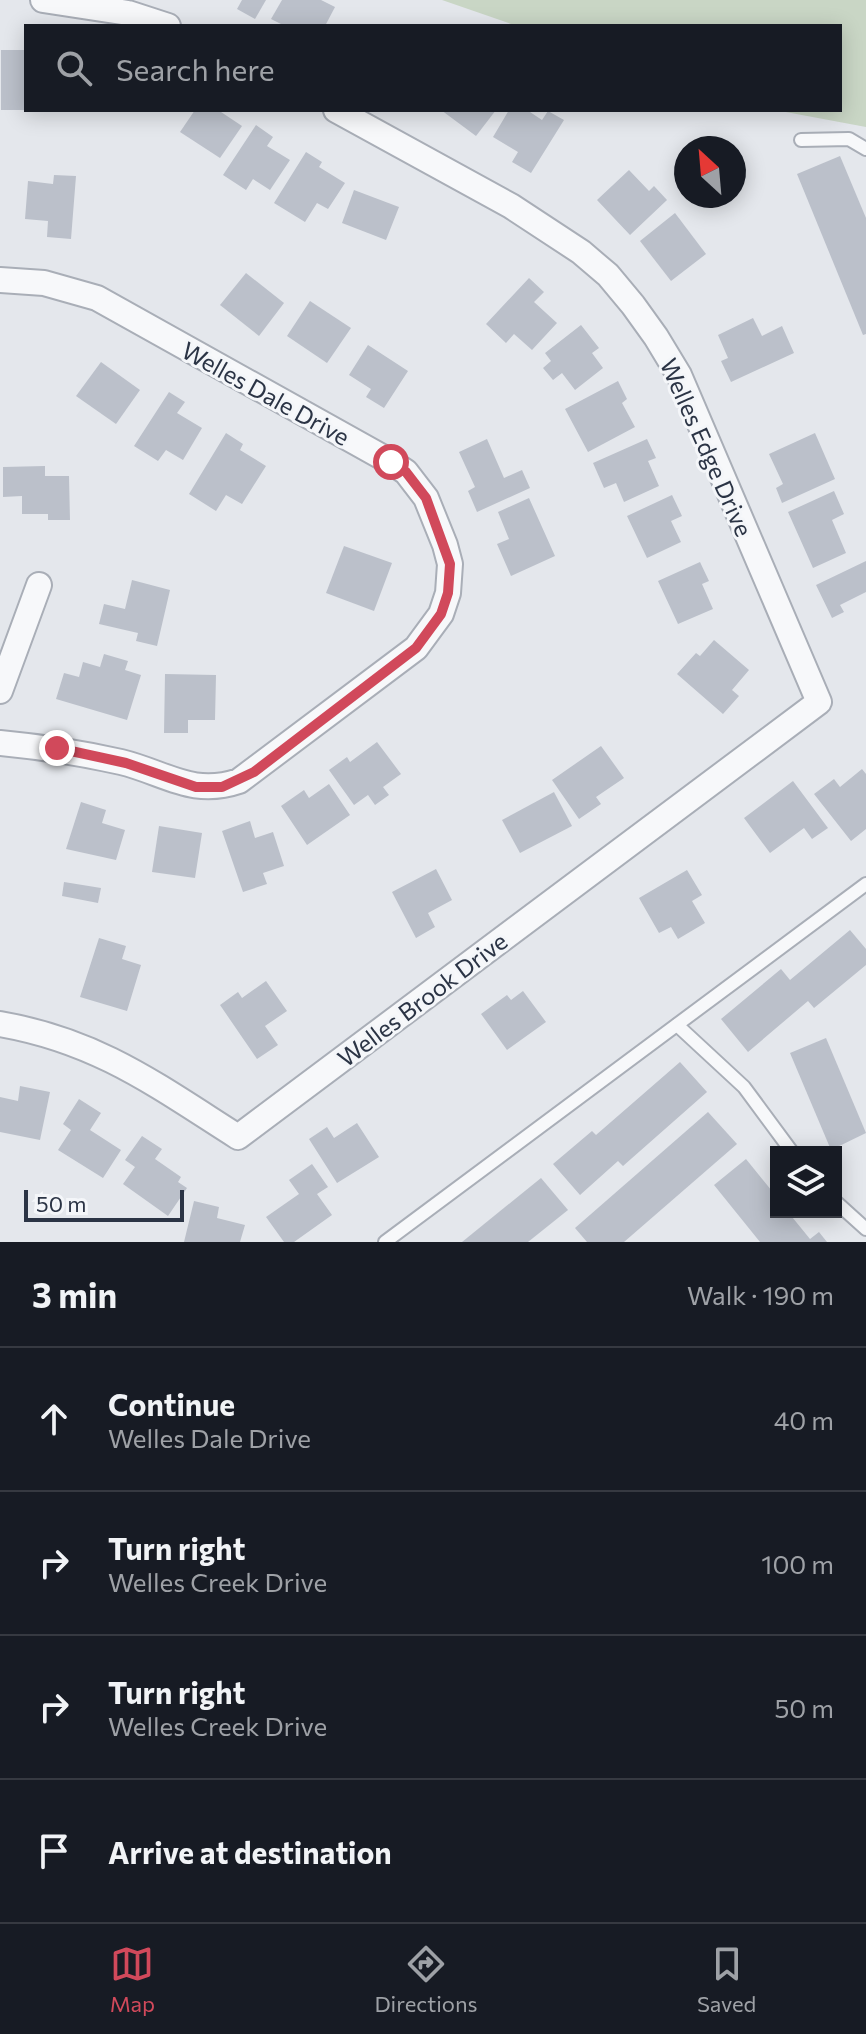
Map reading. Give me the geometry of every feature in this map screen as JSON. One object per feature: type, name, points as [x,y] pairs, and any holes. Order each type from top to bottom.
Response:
[{"type":"street","points":[[43,0],[160,15]]},
{"type":"street","name":"Welles Edge Drive","points":[[340,112],[545,226],[608,275],[633,305],[679,375],[819,702]]},
{"type":"street","name":"Welles Dale Drive","points":[[0,280],[44,283],[97,298],[406,472],[426,498],[450,564],[448,593],[441,614],[416,648],[254,772],[222,787],[196,787],[126,763],[57,748],[0,743]]},
{"type":"street","points":[[0,691],[39,585]]},
{"type":"street","name":"Welles Brook Drive","points":[[0,1024],[33,1030],[100,1053],[133,1070],[238,1137],[819,702]]},
{"type":"lane","points":[[801,140],[849,139],[866,149]]},
{"type":"lane","points":[[385,1242],[866,884]]},
{"type":"lane","points":[[677,1025],[744,1087],[788,1146]]},
{"type":"lane","points":[[842,1207],[866,1229]]},
{"type":"green space","points":[[442,0],[866,0],[866,127],[786,112],[842,112],[842,24],[511,24]]},
{"type":"building","points":[[242,0],[266,0],[255,19],[237,9]]},
{"type":"building","points":[[282,0],[321,0],[335,7],[326,24],[281,24],[271,19]]},
{"type":"building","points":[[1,50],[24,50],[24,110],[1,110]]},
{"type":"building","points":[[194,112],[221,112],[242,126],[220,158],[180,132]]},
{"type":"building","points":[[444,112],[494,112],[476,136]]},
{"type":"building","points":[[508,112],[530,112],[542,120],[550,112],[564,120],[531,173],[512,162],[518,152],[493,137]]},
{"type":"building","points":[[256,125],[273,137],[267,146],[290,160],[270,190],[253,179],[246,190],[223,175]]},
{"type":"building","points":[[306,152],[322,162],[319,167],[345,183],[328,209],[317,203],[305,222],[274,203]]},
{"type":"building","points":[[840,156],[866,218],[866,334],[863,335],[797,174]]},
{"type":"building","points":[[629,170],[649,191],[654,186],[667,200],[630,235],[597,200]]},
{"type":"building","points":[[54,175],[76,176],[71,239],[47,237],[48,221],[25,219],[28,181],[53,184]]},
{"type":"building","points":[[354,190],[399,207],[386,240],[342,223]]},
{"type":"building","points":[[675,213],[706,254],[671,281],[640,241]]},
{"type":"building","points":[[246,273],[284,303],[259,336],[220,305]]},
{"type":"building","points":[[529,278],[544,292],[534,302],[557,323],[532,350],[514,334],[506,343],[486,324]]},
{"type":"building","points":[[310,301],[351,328],[327,363],[287,336]]},
{"type":"building","points":[[753,318],[762,336],[782,326],[794,353],[731,382],[721,361],[728,358],[718,335]]},
{"type":"building","points":[[581,325],[599,348],[592,353],[603,368],[575,390],[562,373],[553,380],[543,368],[551,361],[545,353]]},
{"type":"building","points":[[368,345],[408,371],[384,408],[366,397],[371,389],[349,375]]},
{"type":"building","points":[[101,362],[140,390],[116,424],[76,396]]},
{"type":"building","points":[[618,381],[627,399],[622,403],[635,427],[588,452],[565,409]]},
{"type":"building","points":[[169,392],[185,402],[177,413],[202,428],[183,460],[166,450],[158,461],[134,446]]},
{"type":"building","points":[[226,433],[243,444],[240,450],[266,466],[242,504],[226,495],[216,511],[189,494]]},
{"type":"building","points":[[815,433],[835,479],[782,503],[776,488],[783,484],[769,454]]},
{"type":"building","points":[[487,439],[504,478],[522,470],[530,488],[477,512],[468,491],[475,487],[459,452]]},
{"type":"building","points":[[647,439],[656,458],[648,461],[659,486],[624,502],[616,483],[604,488],[593,463]]},
{"type":"building","points":[[45,466],[45,476],[69,476],[70,520],[48,520],[48,514],[22,514],[22,496],[3,497],[3,467]]},
{"type":"building","points":[[834,491],[844,514],[832,520],[846,553],[813,568],[788,512]]},
{"type":"building","points":[[672,495],[682,516],[671,521],[681,542],[647,558],[627,516]]},
{"type":"building","points":[[529,498],[555,556],[511,576],[497,544],[509,539],[498,512]]},
{"type":"building","points":[[344,546],[392,563],[374,611],[326,593]]},
{"type":"building","points":[[866,561],[866,592],[840,605],[844,612],[832,618],[816,585]]},
{"type":"building","points":[[700,562],[709,581],[702,584],[713,609],[678,624],[658,581]]},
{"type":"building","points":[[132,580],[170,590],[157,646],[136,641],[138,633],[99,624],[104,604],[125,609]]},
{"type":"building","points":[[714,640],[749,670],[732,690],[739,696],[723,714],[677,674],[696,653],[700,656]]},
{"type":"building","points":[[104,654],[128,661],[125,670],[141,675],[127,720],[56,699],[64,673],[79,677],[83,662],[100,667]]},
{"type":"building","points":[[165,674],[216,675],[215,720],[188,720],[188,733],[164,733]]},
{"type":"building","points":[[377,742],[401,774],[383,787],[389,795],[375,805],[368,795],[354,805],[329,770],[347,757],[350,762]]},
{"type":"building","points":[[601,746],[624,778],[596,797],[601,804],[579,819],[552,780]]},
{"type":"building","points":[[862,769],[866,774],[866,829],[851,841],[814,794],[834,779],[840,787]]},
{"type":"building","points":[[793,781],[828,828],[812,839],[804,828],[770,853],[744,818]]},
{"type":"building","points":[[329,784],[350,815],[307,845],[281,806],[304,790],[309,798]]},
{"type":"building","points":[[554,792],[572,826],[520,853],[502,820]]},
{"type":"building","points":[[81,802],[106,810],[102,823],[125,830],[116,860],[66,849]]},
{"type":"building","points":[[250,821],[255,838],[273,832],[284,866],[263,873],[267,884],[243,892],[222,831]]},
{"type":"building","points":[[159,826],[202,833],[195,878],[152,872]]},
{"type":"building","points":[[436,869],[452,900],[428,913],[435,927],[416,938],[392,892]]},
{"type":"building","points":[[687,870],[702,895],[692,901],[705,923],[678,939],[671,927],[659,933],[639,898]]},
{"type":"building","points":[[64,882],[101,888],[98,903],[62,896]]},
{"type":"building","points":[[850,930],[866,949],[866,965],[814,1008],[808,1001],[748,1052],[721,1019],[781,969],[790,980]]},
{"type":"building","points":[[99,938],[126,946],[122,959],[141,965],[127,1011],[80,997]]},
{"type":"building","points":[[266,981],[287,1011],[265,1026],[278,1045],[257,1059],[220,1005],[238,992],[242,998]]},
{"type":"building","points":[[523,991],[546,1022],[507,1050],[481,1014],[507,995],[511,1000]]},
{"type":"building","points":[[826,1038],[866,1133],[839,1146],[829,1146],[790,1053]]},
{"type":"building","points":[[680,1062],[707,1092],[623,1166],[618,1161],[580,1195],[553,1164],[592,1131],[596,1135]]},
{"type":"building","points":[[20,1086],[50,1092],[40,1140],[0,1132],[0,1097],[18,1101]]},
{"type":"building","points":[[79,1099],[101,1113],[90,1130],[121,1150],[103,1178],[58,1150],[71,1130],[63,1124]]},
{"type":"building","points":[[708,1112],[737,1144],[624,1242],[587,1242],[575,1228]]},
{"type":"building","points":[[357,1123],[379,1157],[337,1183],[309,1139],[327,1127],[334,1138]]},
{"type":"building","points":[[142,1136],[162,1149],[155,1159],[181,1177],[178,1182],[187,1188],[168,1216],[123,1184],[135,1167],[125,1160]]},
{"type":"building","points":[[746,1159],[770,1189],[770,1218],[793,1218],[810,1239],[819,1232],[827,1242],[760,1242],[714,1185]]},
{"type":"building","points":[[312,1164],[328,1187],[317,1194],[332,1215],[294,1242],[284,1242],[266,1217],[299,1194],[289,1180]]},
{"type":"building","points":[[541,1178],[568,1210],[528,1242],[462,1242]]},
{"type":"building","points":[[194,1201],[219,1207],[217,1218],[245,1225],[240,1242],[184,1242]]},
{"type":"route","points":[[57,748],[126,763],[196,787],[222,787],[254,772],[416,648],[441,614],[448,593],[450,564],[426,498],[406,472],[391,462]]}]
